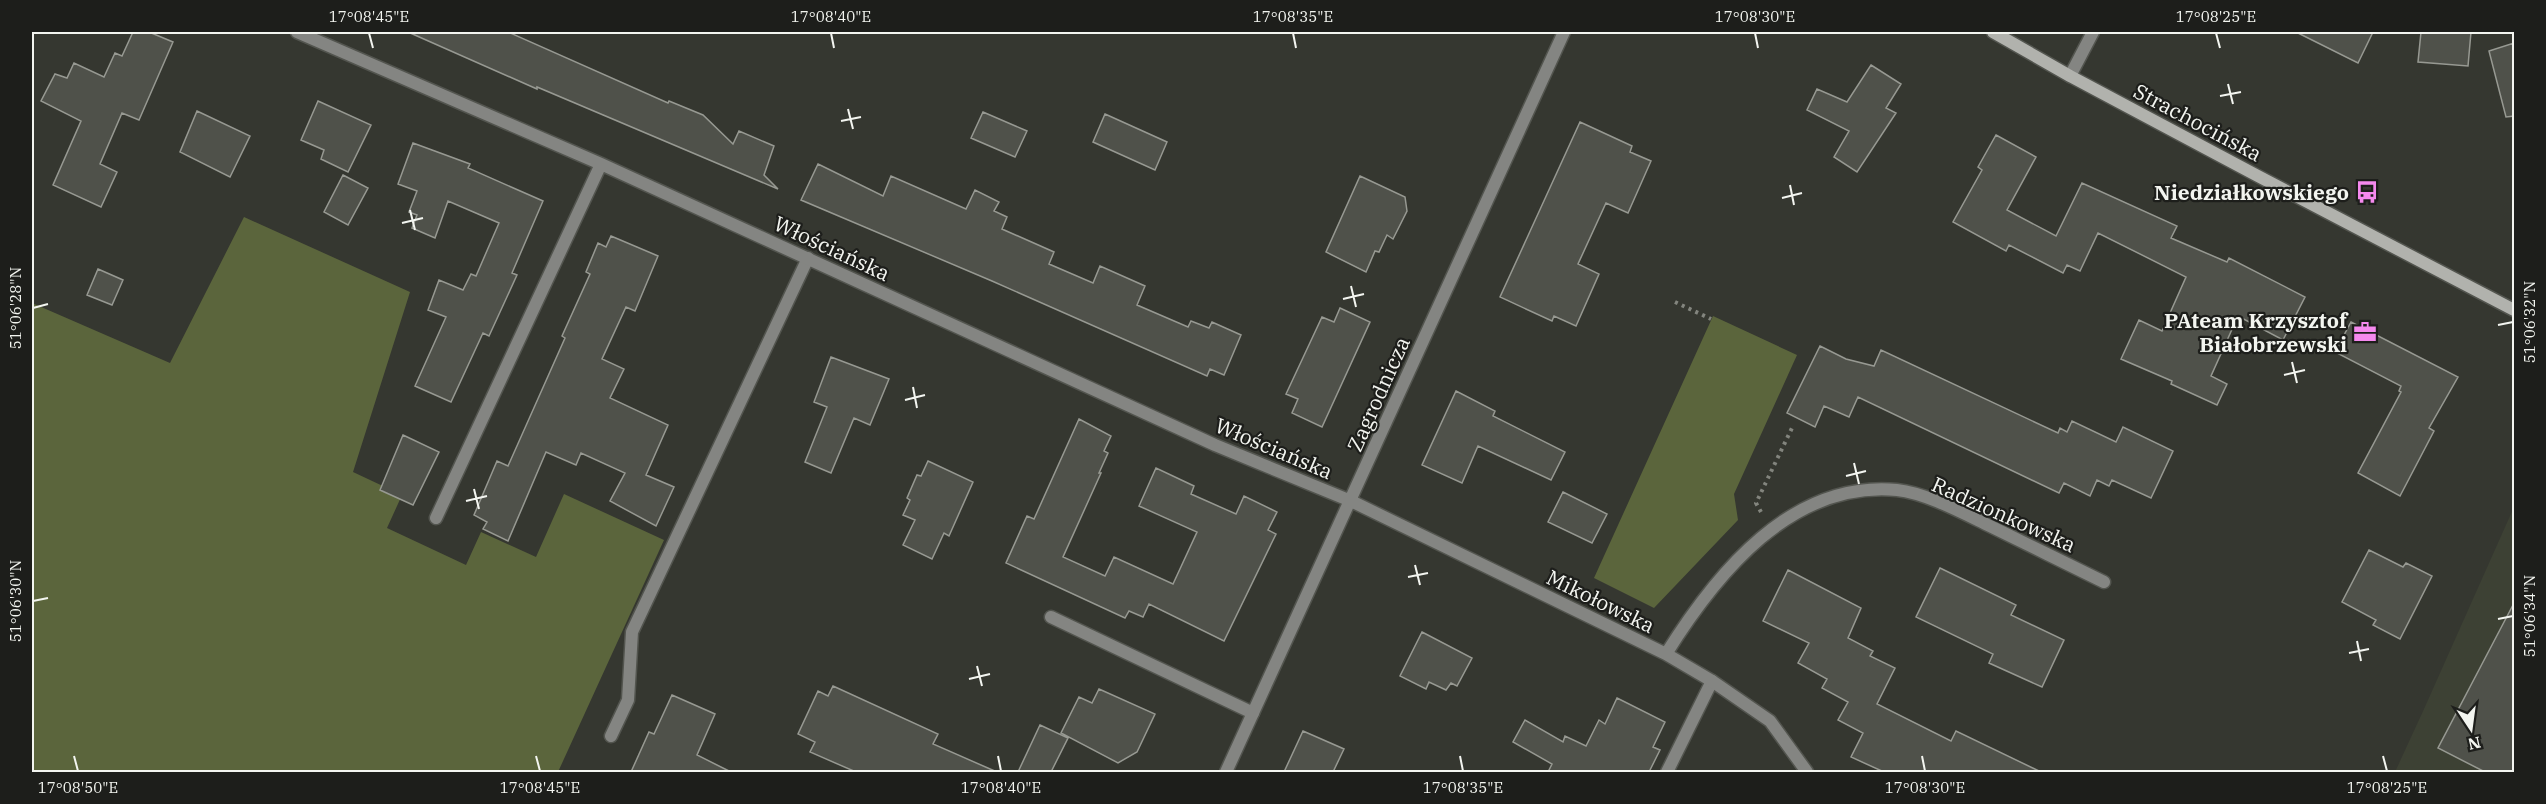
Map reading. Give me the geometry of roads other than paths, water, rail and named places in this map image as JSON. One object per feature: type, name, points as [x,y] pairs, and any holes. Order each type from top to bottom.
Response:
[{"type":"main road","name":"Strachocińska","points":[[1993,32],[2070,76],[2514,310]]},
{"type":"street","name":"Włościańska","points":[[297,32],[601,164],[1215,446],[1351,501]]},
{"type":"street","name":"Zagrodnicza","points":[[1226,772],[1564,32]]},
{"type":"street","points":[[2070,76],[2093,32]]},
{"type":"street","points":[[436,518],[601,164]]},
{"type":"street","points":[[611,736],[628,700],[632,632],[808,258]]},
{"type":"street","name":"Radzionkowska","points":[[1666,654],[1697,608],[1770,529],[1810,504],[1854,491],[1898,490],[1945,504],[2104,582]]},
{"type":"street","name":"Mikołowska","points":[[1351,501],[1666,654],[1712,681],[1770,721],[1807,772]]},
{"type":"street","points":[[1051,617],[1253,713]]},
{"type":"street","points":[[1667,772],[1712,681]]},
{"type":"place","name":"Niedziałkowskiego","points":[[2367,192]]},
{"type":"place","name":"PAteam Krzysztof Białobrzewski","points":[[2365,332]]}]
